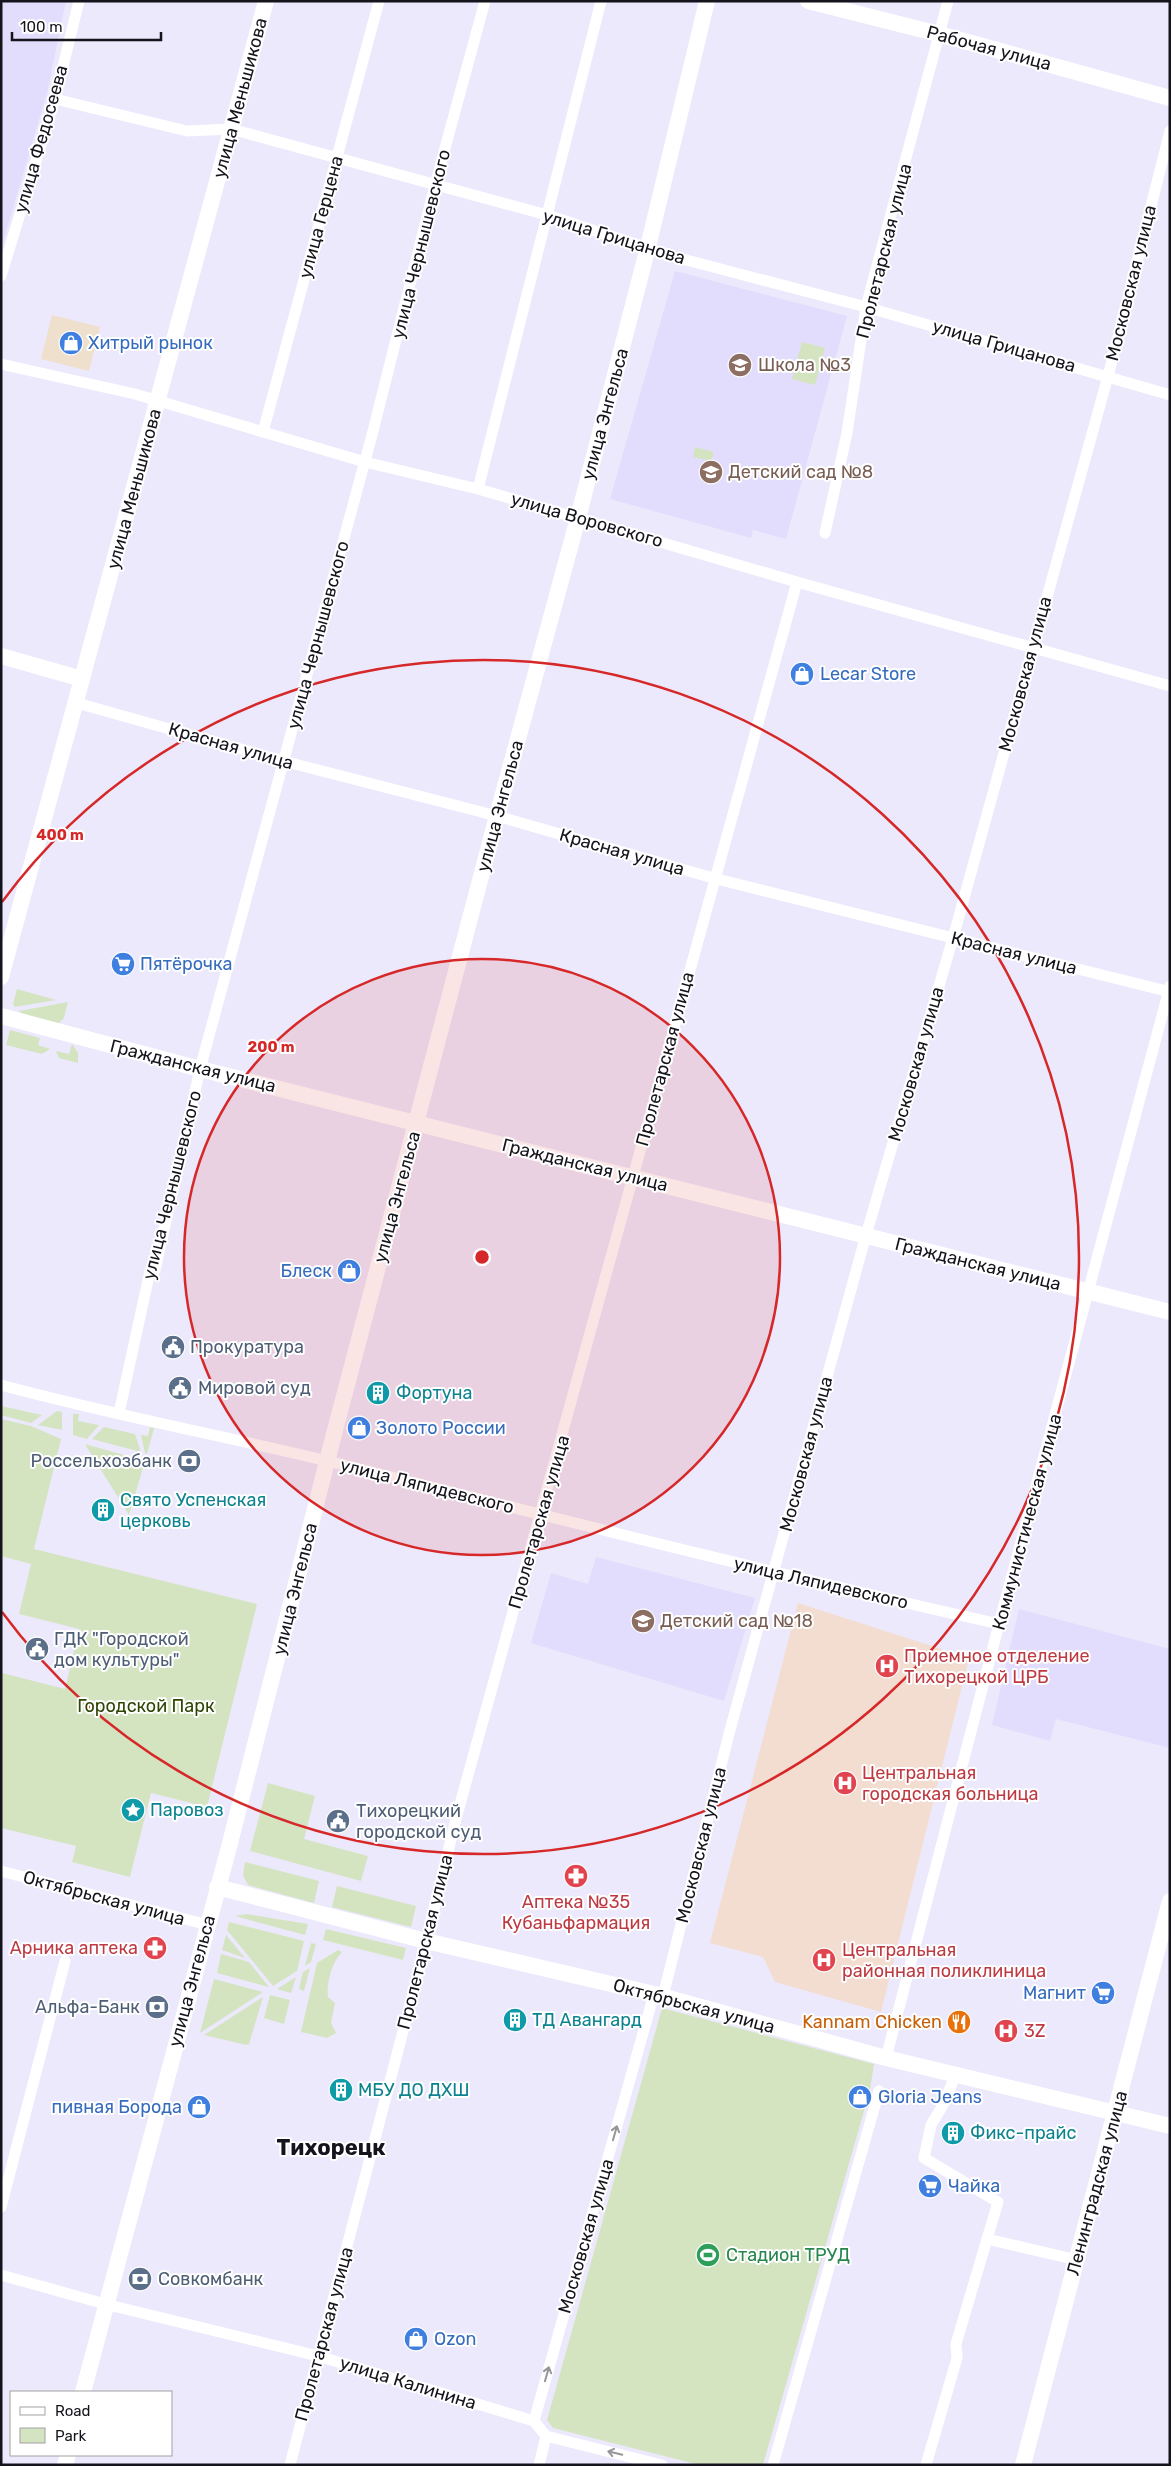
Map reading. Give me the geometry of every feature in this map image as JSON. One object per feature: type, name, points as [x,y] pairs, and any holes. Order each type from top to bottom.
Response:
[{"type":"main road","name":"улица Меньшикова","points":[[1,977],[4,949],[76,703],[266,1]]},
{"type":"main road","name":"улица Энгельса","points":[[83,2391],[208,1925],[327,1461],[497,816],[578,518],[648,248],[707,1]]},
{"type":"main road","name":"Рабочая улица","points":[[808,1],[939,34],[1170,98]]},
{"type":"main road","points":[[1,656],[82,679]]},
{"type":"main road","name":"Гражданская улица","points":[[1,1016],[200,1069],[1170,1312]]},
{"type":"main road","name":"Октябрьская улица","points":[[217,1887],[426,1941],[658,1995],[886,2058],[1170,2126]]},
{"type":"main road","name":"Ленинградская улица","points":[[1023,2465],[1170,1901]]},
{"type":"street","name":"улица Федосеева","points":[[1,276],[55,99],[79,1]]},
{"type":"street","name":"улица Герцена","points":[[263,432],[379,1]]},
{"type":"street","name":"улица Чернышевского","points":[[119,1413],[150,1271],[155,1270],[200,1069],[365,462],[485,1]]},
{"type":"street","points":[[478,489],[601,1]]},
{"type":"street","name":"Пролетарская улица","points":[[825,533],[847,433],[866,307],[948,1]]},
{"type":"street","name":"улица Грицанова","points":[[55,99],[187,131],[231,129],[547,215],[648,248],[866,307],[1170,395]]},
{"type":"street","name":"Московская улица","points":[[534,2421],[658,1995],[866,1235],[953,938],[1108,376],[1170,131]]},
{"type":"street","name":"улица Воровского","points":[[1,364],[135,394],[365,462],[478,489],[796,582],[1170,686]]},
{"type":"street","name":"Пролетарская улица","points":[[290,2465],[457,1815],[634,1177],[713,878],[796,582]]},
{"type":"street","name":"Красная улица","points":[[76,703],[283,761],[497,816],[713,878],[1169,990]]},
{"type":"street","name":"Коммунистическая улица","points":[[886,2058],[999,1624],[1169,990]]},
{"type":"street","name":"улица Ляпидевского","points":[[1,1386],[327,1461],[774,1572],[999,1624]]},
{"type":"street","name":"Октябрьская улица","points":[[1,1871],[208,1925]]},
{"type":"street","points":[[1,2206],[65,1961]]},
{"type":"street","points":[[926,2465],[957,2358],[956,2344],[998,2202],[924,2158],[931,2125],[943,2105],[956,2074]]},
{"type":"street","points":[[773,2465],[879,2091]]},
{"type":"street","points":[[987,2239],[1077,2260]]},
{"type":"street","name":"улица Калинина","points":[[1,2275],[105,2304],[318,2356],[534,2421]]},
{"type":"street","points":[[534,2421],[546,2436],[662,2465]]},
{"type":"street","points":[[539,2465],[546,2436]]},
{"type":"shaded area","points":[[1,1],[66,1],[48,89],[1,249]]},
{"type":"shaded area","points":[[675,271],[847,316],[786,539],[753,530],[751,538],[610,499]]},
{"type":"shaded area","name":"Хитрый рынок","points":[[52,315],[100,327],[89,371],[41,359]]},
{"type":"shaded area","name":"Детский сад №18","points":[[596,1557],[755,1598],[724,1701],[531,1643],[551,1573],[588,1584]]},
{"type":"shaded area","name":"Центральная городская больница","points":[[798,1603],[969,1658],[881,2012],[775,1982],[763,1957],[710,1943]]},
{"type":"shaded area","points":[[1019,1609],[1170,1649],[1170,1748],[1056,1719],[1050,1741],[992,1725]]},
{"type":"green space","points":[[802,342],[825,348],[815,385],[792,379]]},
{"type":"green space","points":[[695,447],[714,452],[711,461],[693,457]]},
{"type":"green space","points":[[17,989],[56,1000],[15,1007],[13,1004]]},
{"type":"green space","points":[[68,1002],[64,1018],[57,1025],[25,1016],[19,1011]]},
{"type":"green space","points":[[10,1030],[40,1038],[38,1045],[50,1049],[42,1054],[6,1045]]},
{"type":"green space","points":[[72,1044],[78,1053],[78,1063],[59,1058],[56,1051],[69,1054]]},
{"type":"green space","points":[[1,1406],[42,1415],[31,1423],[1,1415]]},
{"type":"green space","points":[[57,1411],[62,1412],[62,1430],[38,1425]]},
{"type":"green space","points":[[73,1414],[79,1414],[78,1421],[99,1425],[87,1439],[73,1435]]},
{"type":"green space","name":"Городской Парк","points":[[1,1419],[31,1426],[61,1439],[34,1549],[257,1604],[207,1807],[151,1793],[130,1877],[72,1862],[76,1846],[1,1828],[2,1673],[65,1689],[79,1629],[19,1614],[31,1564],[1,1556]]},
{"type":"green space","points":[[104,1427],[135,1434],[141,1452],[92,1439]]},
{"type":"green space","points":[[150,1427],[154,1428],[147,1454],[145,1453],[141,1435],[148,1436]]},
{"type":"green space","points":[[85,1444],[145,1461],[129,1515]]},
{"type":"green space","points":[[268,1783],[315,1796],[304,1839],[368,1856],[361,1881],[250,1851]]},
{"type":"green space","points":[[245,1862],[319,1881],[314,1903],[248,1885],[243,1875]]},
{"type":"green space","points":[[337,1886],[416,1906],[411,1927],[332,1907]]},
{"type":"green space","points":[[247,1914],[308,1924],[305,1935],[235,1916]]},
{"type":"green space","points":[[229,1922],[304,1941],[297,1971],[273,1986],[227,1930]]},
{"type":"green space","points":[[326,1929],[406,1948],[403,1960],[323,1940]]},
{"type":"green space","points":[[226,1935],[245,1958],[222,1950]]},
{"type":"green space","points":[[311,1943],[316,1944],[311,1962],[305,1966]]},
{"type":"green space","points":[[338,1950],[342,1952],[333,1967],[328,1991],[328,1997],[335,2003],[331,2023],[336,2033],[327,2038],[301,2032],[317,1963]]},
{"type":"green space","points":[[221,1954],[249,1962],[269,1987],[217,1973]]},
{"type":"green space","points":[[310,1968],[304,1991],[299,1989],[303,1972]]},
{"type":"green space","points":[[296,1977],[291,1993],[277,1989]]},
{"type":"green space","points":[[214,1979],[263,1992],[200,2033]]},
{"type":"green space","points":[[270,1995],[290,2000],[284,2024],[264,2018]]},
{"type":"green space","points":[[263,1997],[249,2044],[246,2045],[204,2035]]},
{"type":"green space","name":"Стадион ТРУД","points":[[662,2008],[874,2064],[870,2090],[763,2465],[700,2465],[553,2428],[547,2420]]},
{"type":"place","name":"Хитрый рынок","points":[[71,343]]},
{"type":"place","name":"Школа №3","points":[[740,365]]},
{"type":"place","name":"Детский сад №8","points":[[711,472]]},
{"type":"place","name":"Lecar Store","points":[[802,674]]},
{"type":"place","name":"Пятёрочка","points":[[123,964]]},
{"type":"place","name":"Блеск","points":[[349,1271]]},
{"type":"place","name":"Прокуратура","points":[[173,1347]]},
{"type":"place","name":"Мировой суд","points":[[180,1388]]},
{"type":"place","name":"Фортуна","points":[[378,1393]]},
{"type":"place","name":"Золото России","points":[[359,1428]]},
{"type":"place","name":"Россельхозбанк","points":[[189,1461]]},
{"type":"place","name":"Свято Успенская церковь","points":[[103,1510]]},
{"type":"place","name":"Детский сад №18","points":[[643,1621]]},
{"type":"place","name":"ГДК \"Городской дом культуры\"","points":[[37,1649]]},
{"type":"place","name":"Приемное отделение Тихорецкой ЦРБ","points":[[887,1666]]},
{"type":"place","name":"Центральная городская больница","points":[[845,1783]]},
{"type":"place","name":"Паровоз","points":[[133,1810]]},
{"type":"place","name":"Тихорецкий городской суд","points":[[338,1821]]},
{"type":"place","name":"Аптека №35 Кубаньфармация","points":[[576,1876]]},
{"type":"place","name":"Арника аптека","points":[[155,1948]]},
{"type":"place","name":"Центральная районная поликлиница","points":[[824,1960]]},
{"type":"place","name":"Магнит","points":[[1103,1993]]},
{"type":"place","name":"Альфа-Банк","points":[[157,2007]]},
{"type":"place","name":"ТД Авангард","points":[[515,2020]]},
{"type":"place","name":"Kannam Chicken","points":[[959,2022]]},
{"type":"place","name":"3Z","points":[[1006,2031]]},
{"type":"place","name":"МБУ ДО ДХШ","points":[[341,2090]]},
{"type":"place","name":"Gloria Jeans","points":[[860,2097]]},
{"type":"place","name":"пивная Борода","points":[[199,2107]]},
{"type":"place","name":"Фикс-прайс","points":[[953,2133]]},
{"type":"place","name":"Чайка","points":[[930,2186]]},
{"type":"place","name":"Стадион ТРУД","points":[[708,2255]]},
{"type":"place","name":"Совкомбанк","points":[[140,2279]]},
{"type":"place","name":"Ozon","points":[[416,2339]]},
{"type":"district","name":"Тихорецк","points":[[331,2147]]}]
